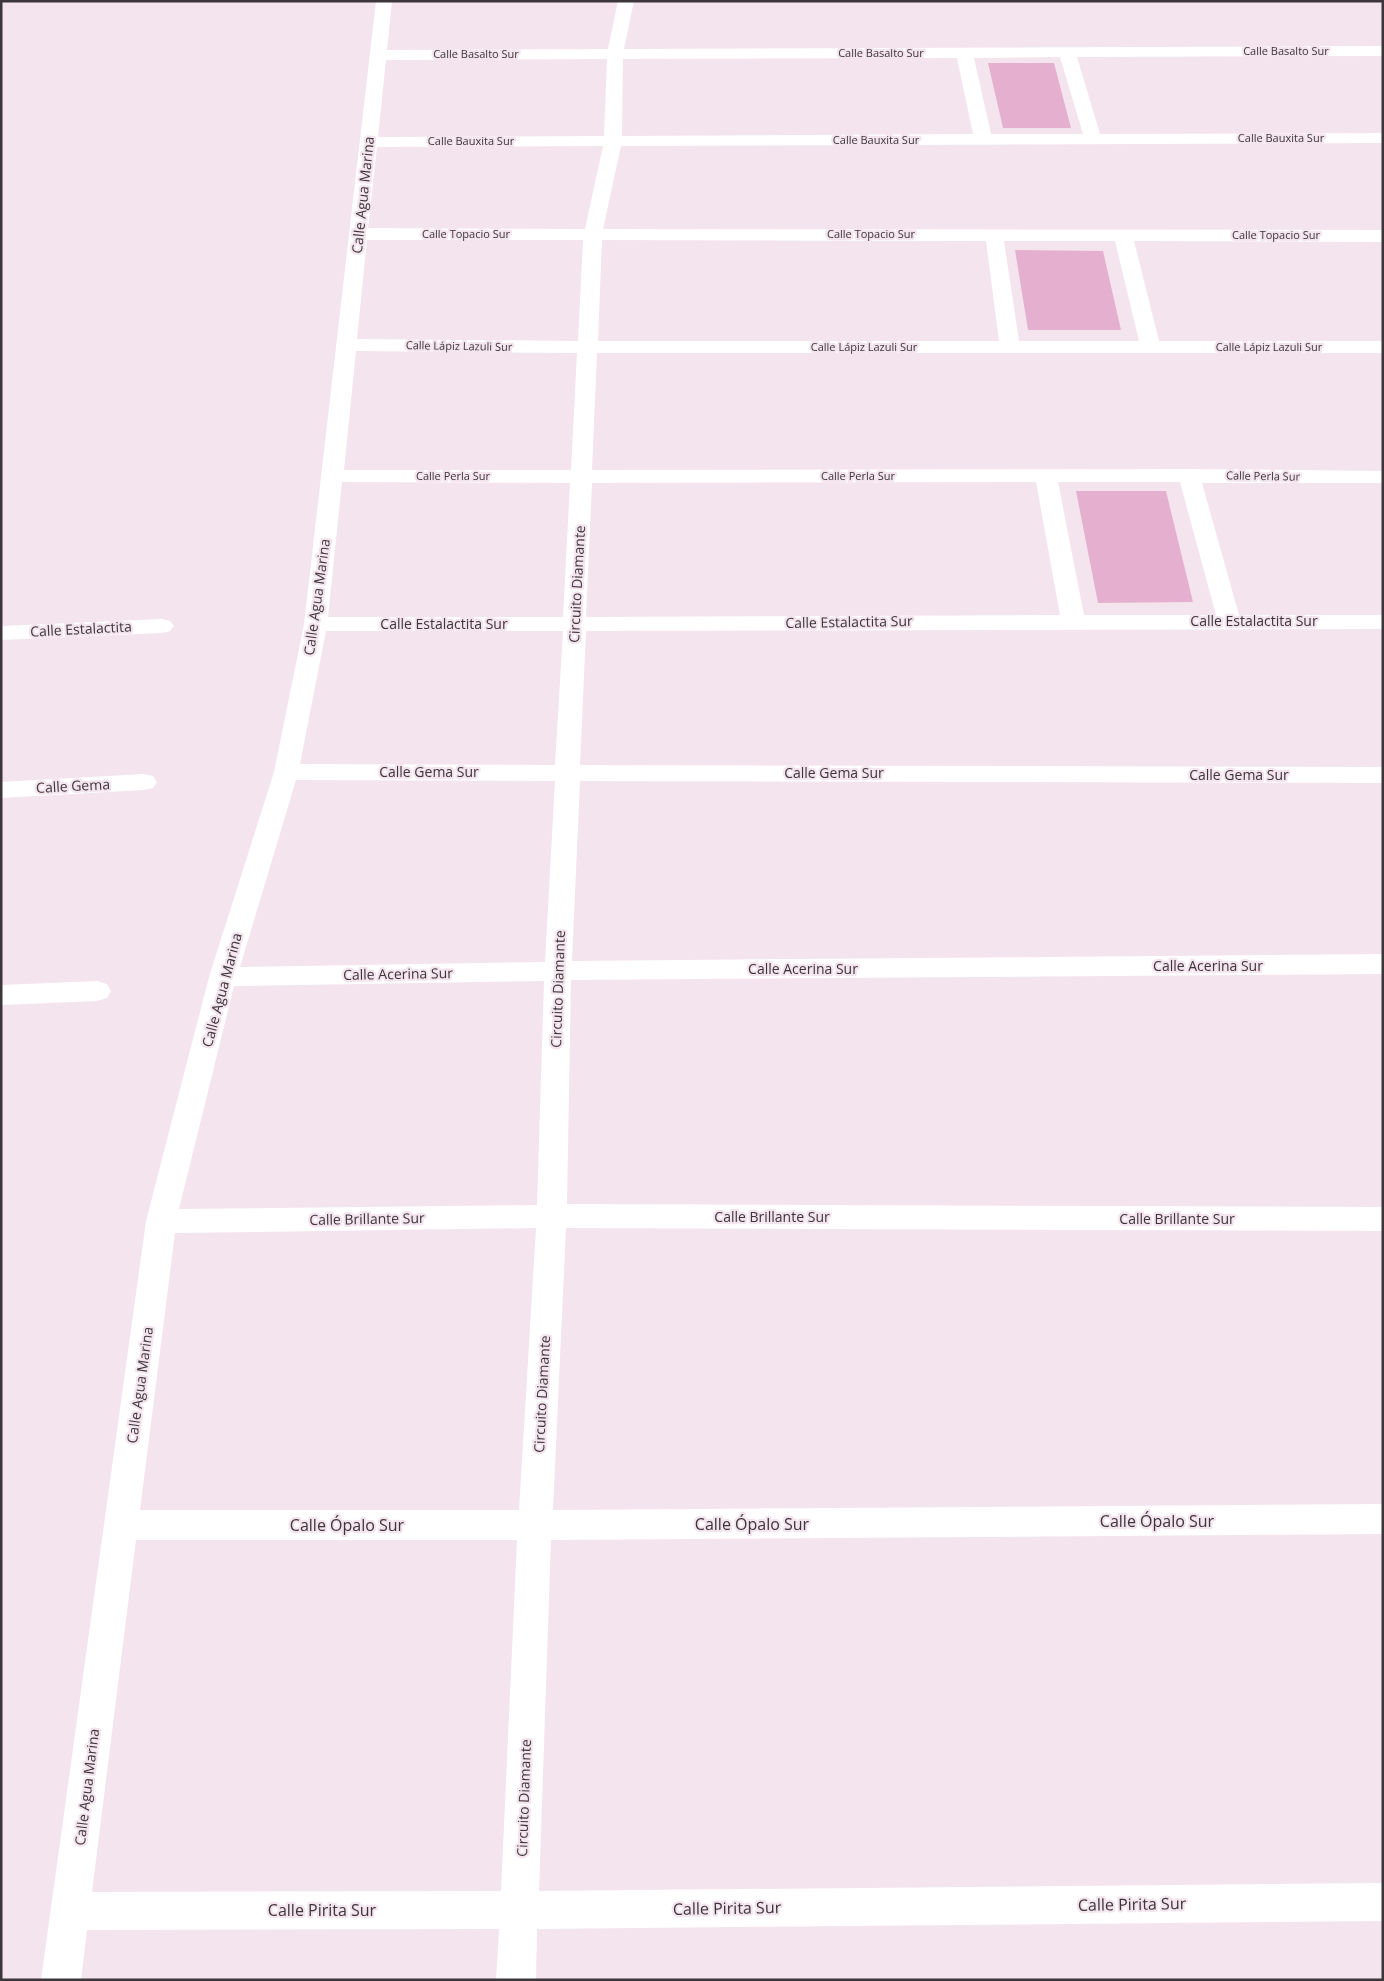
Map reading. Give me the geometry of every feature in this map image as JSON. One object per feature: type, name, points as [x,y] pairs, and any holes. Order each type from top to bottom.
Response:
[{"type":"street","name":"Calle Agua Marina","points":[[62,1980],[162,1221],[223,978],[286,772],[316,624],[384,1]]},
{"type":"street","name":"Circuito Diamante","points":[[516,1980],[535,1525],[552,1216],[558,971],[593,234],[613,141],[615,54],[626,1]]},
{"type":"street","name":"Calle Basalto Sur","points":[[378,55],[1383,51]]},
{"type":"street","points":[[964,52],[983,140]]},
{"type":"street","points":[[1067,52],[1093,139]]},
{"type":"street","name":"Calle Bauxita Sur","points":[[369,142],[1383,138]]},
{"type":"street","name":"Calle Topacio Sur","points":[[359,234],[1383,236]]},
{"type":"street","points":[[994,234],[1010,347]]},
{"type":"street","points":[[1123,234],[1150,347]]},
{"type":"street","name":"Calle Lápiz Lazuli Sur","points":[[346,345],[587,348],[1383,347]]},
{"type":"street","points":[[1189,475],[1229,621]]},
{"type":"street","name":"Calle Perla Sur","points":[[333,476],[1189,475],[1383,477]]},
{"type":"street","points":[[1046,476],[1073,620]]},
{"type":"street","name":"Calle Estalactita Sur","points":[[316,624],[574,625],[1073,620],[1383,622]]},
{"type":"street","name":"Calle Estalactita","points":[[1,633],[162,626]]},
{"type":"street","name":"Calle Gema Sur","points":[[286,772],[1383,775]]},
{"type":"street","name":"Calle Gema","points":[[1,790],[144,782]]},
{"type":"street","name":"Calle Acerina Sur","points":[[223,978],[558,971],[1383,964]]},
{"type":"street","points":[[1,995],[98,991]]},
{"type":"street","name":"Calle Brillante Sur","points":[[162,1221],[552,1216],[1383,1220]]},
{"type":"street","name":"Calle Ópalo Sur","points":[[121,1525],[535,1525],[1383,1519]]},
{"type":"street","name":"Calle Pirita Sur","points":[[72,1911],[519,1910],[1383,1902]]},
{"type":"shaded area","points":[[988,63],[1054,63],[1071,128],[1003,128]]},
{"type":"shaded area","points":[[1015,250],[1103,251],[1121,330],[1028,330]]},
{"type":"shaded area","points":[[1076,491],[1166,491],[1193,602],[1098,603]]}]
